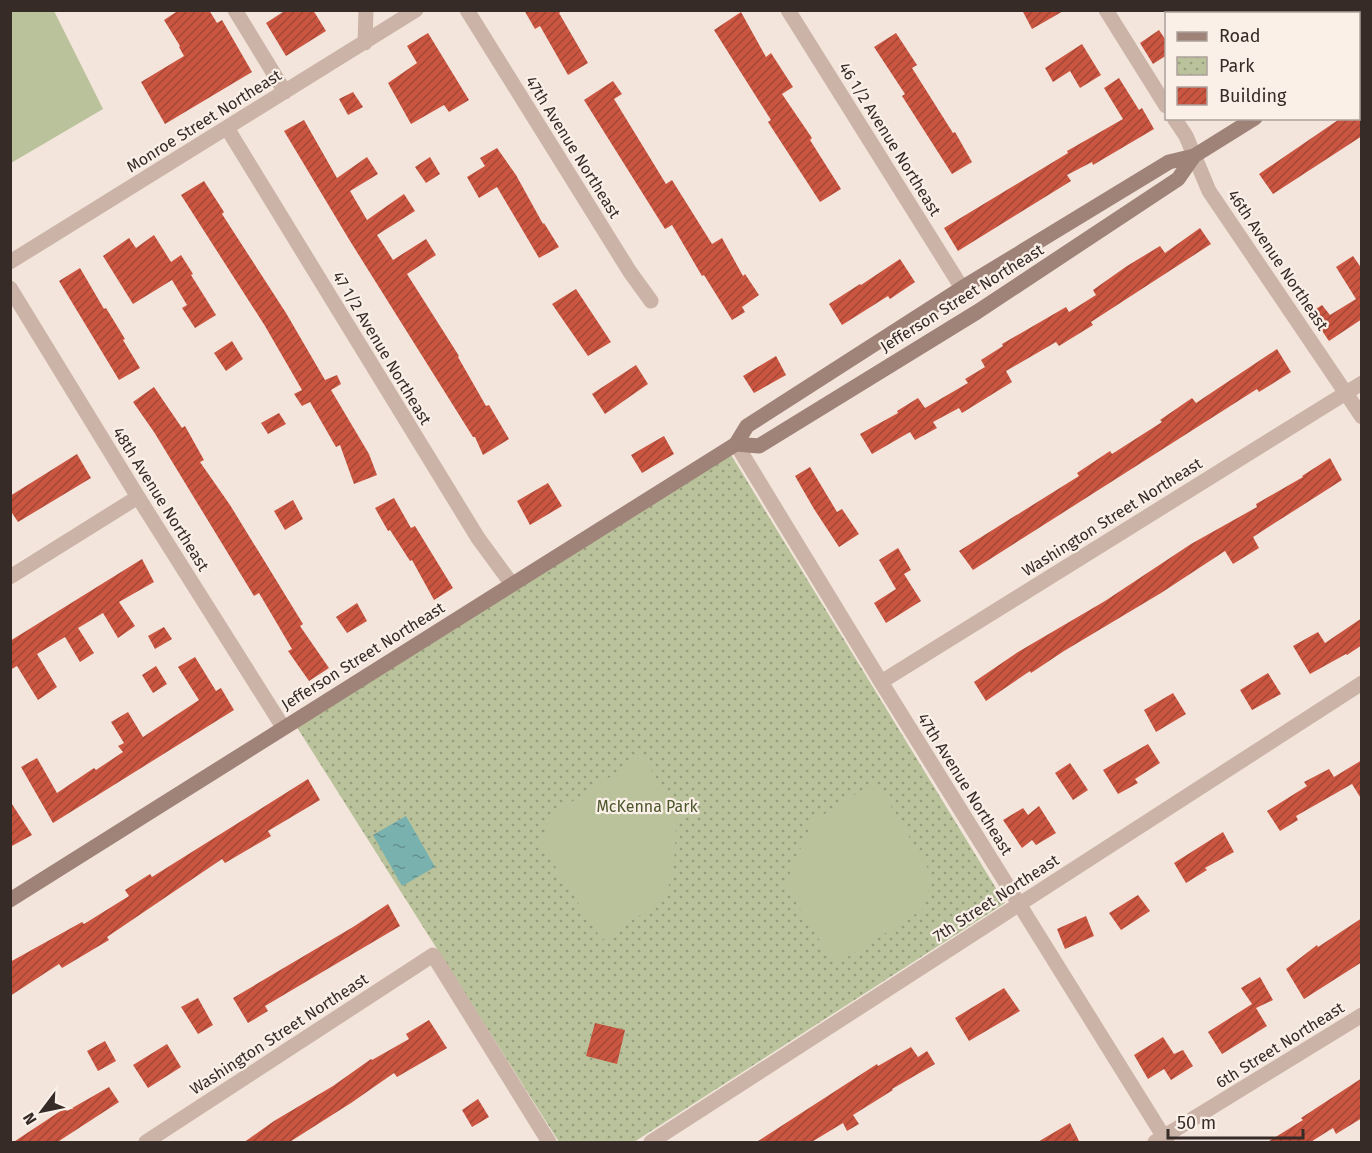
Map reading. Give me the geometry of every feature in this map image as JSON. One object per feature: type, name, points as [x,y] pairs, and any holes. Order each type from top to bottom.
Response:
[{"type":"street","points":[[235,10],[285,92]]},
{"type":"street","points":[[365,43],[366,10]]},
{"type":"street","name":"Monroe Street Northeast","points":[[10,262],[416,10]]},
{"type":"street","name":"47th Avenue Northeast","points":[[467,10],[630,272],[651,301]]},
{"type":"street","name":"46 1/2 Avenue Northeast","points":[[788,10],[962,288]]},
{"type":"street","points":[[1106,10],[1165,103]]},
{"type":"street","name":"46th Avenue Northeast","points":[[1175,120],[1186,136],[1209,191],[1362,417]]},
{"type":"street","name":"Jefferson Street Northeast","points":[[10,900],[736,444],[747,426],[962,288],[1169,162],[1194,156],[1252,120]]},
{"type":"street","name":"47 1/2 Avenue Northeast","points":[[227,128],[478,538],[512,583]]},
{"type":"street","name":"Jefferson Street Northeast","points":[[736,444],[759,446],[977,312],[1178,179],[1194,156]]},
{"type":"street","name":"48th Avenue Northeast","points":[[10,288],[283,727]]},
{"type":"street","name":"Washington Street Northeast","points":[[881,682],[1362,382]]},
{"type":"street","name":"47th Avenue Northeast","points":[[736,444],[1162,1141]]},
{"type":"street","points":[[10,577],[138,497]]},
{"type":"street","name":"7th Street Northeast","points":[[651,1143],[1362,683]]},
{"type":"street","name":"Washington Street Northeast","points":[[146,1143],[433,955],[549,1143]]},
{"type":"street","name":"6th Street Northeast","points":[[1162,1141],[1362,1015]]},
{"type":"green space","points":[[10,11],[54,11],[103,109],[11,163]]},
{"type":"green space","name":"McKenna Park","points":[[725,445],[1005,903],[634,1142],[559,1142],[293,721]]},
{"type":"green space","points":[[642,756],[677,810],[674,862],[666,898],[602,940],[541,844],[550,816]]},
{"type":"green space","points":[[876,781],[933,877],[922,910],[835,965],[785,885],[812,822]]},
{"type":"water","points":[[406,816],[435,867],[402,886],[373,835]]},
{"type":"building","points":[[179,10],[209,10],[217,23],[222,20],[252,72],[165,124],[141,82],[184,56],[164,20]]},
{"type":"building","points":[[286,10],[313,10],[326,31],[286,56],[266,23]]},
{"type":"building","points":[[524,10],[563,10],[559,13],[588,63],[568,75],[540,26],[535,29]]},
{"type":"building","points":[[1022,10],[1065,10],[1032,29]]},
{"type":"building","points":[[741,12],[766,57],[771,53],[793,87],[782,94],[812,138],[810,140],[841,189],[820,202],[768,122],[771,120],[714,30]]},
{"type":"building","points":[[1159,30],[1165,39],[1165,56],[1153,64],[1140,43]]},
{"type":"building","points":[[428,33],[469,100],[449,112],[444,105],[411,124],[388,83],[417,63],[407,46]]},
{"type":"building","points":[[896,33],[917,65],[912,68],[953,133],[955,132],[972,162],[952,174],[902,96],[905,94],[874,47]]},
{"type":"building","points":[[1082,44],[1101,75],[1080,88],[1070,71],[1053,82],[1045,68]]},
{"type":"building","points":[[1119,78],[1139,110],[1142,108],[1154,129],[1093,165],[1092,162],[1067,175],[1071,181],[958,251],[944,228],[1123,119],[1104,88]]},
{"type":"building","points":[[613,81],[622,94],[614,99],[666,184],[672,180],[712,244],[722,238],[743,276],[745,274],[759,295],[742,307],[745,312],[732,320],[704,275],[702,276],[672,225],[665,229],[584,100]]},
{"type":"building","points":[[353,92],[363,107],[348,115],[339,99]]},
{"type":"building","points":[[1362,118],[1362,136],[1273,194],[1259,174],[1338,120],[1360,120]]},
{"type":"building","points":[[304,120],[337,178],[367,157],[378,174],[350,191],[367,220],[404,194],[415,211],[377,235],[393,260],[426,239],[436,255],[407,274],[459,356],[486,406],[489,405],[509,439],[483,455],[475,437],[350,241],[284,131]]},
{"type":"building","points":[[497,148],[559,247],[539,258],[497,187],[479,198],[467,177],[485,166],[480,158]]},
{"type":"building","points":[[430,157],[440,174],[426,183],[415,167]]},
{"type":"building","points":[[204,181],[325,380],[337,375],[341,384],[331,390],[369,454],[377,475],[354,484],[340,445],[336,447],[310,402],[302,406],[294,394],[302,390],[265,326],[181,195]]},
{"type":"building","points":[[1200,228],[1211,244],[1091,322],[1093,325],[1059,346],[1056,342],[1006,371],[1012,382],[962,413],[959,408],[933,422],[937,428],[915,440],[910,432],[872,454],[860,434],[898,413],[897,411],[918,398],[925,408],[968,383],[965,379],[985,367],[981,360],[1003,346],[1002,344],[1066,307],[1069,312],[1096,295],[1093,290],[1127,266],[1160,246],[1165,253]]},
{"type":"building","points":[[154,235],[171,262],[181,255],[216,315],[195,328],[182,308],[187,305],[172,280],[133,304],[103,256],[129,238],[136,248]]},
{"type":"building","points":[[1353,256],[1362,269],[1362,319],[1329,341],[1310,313],[1322,305],[1330,315],[1356,299],[1336,267]]},
{"type":"building","points":[[900,259],[915,282],[890,299],[888,296],[842,325],[829,304]]},
{"type":"building","points":[[80,268],[125,339],[123,340],[140,368],[119,380],[59,281]]},
{"type":"building","points":[[576,289],[611,342],[588,356],[552,304]]},
{"type":"building","points":[[232,341],[243,359],[226,371],[214,353]]},
{"type":"building","points":[[1277,349],[1291,372],[1259,392],[1257,389],[973,570],[959,551],[1079,476],[1077,473],[1110,451],[1112,454],[1162,422],[1160,420],[1192,398],[1196,403]]},
{"type":"building","points":[[776,356],[786,375],[754,393],[743,376]]},
{"type":"building","points":[[636,365],[648,384],[605,414],[592,394]]},
{"type":"building","points":[[154,387],[182,428],[185,426],[204,460],[200,462],[230,505],[303,624],[300,626],[329,668],[309,681],[288,651],[292,649],[259,593],[254,596],[154,432],[133,402]]},
{"type":"building","points":[[279,413],[286,424],[268,434],[261,423]]},
{"type":"building","points":[[664,436],[674,454],[642,473],[631,455]]},
{"type":"building","points":[[77,454],[91,478],[18,522],[10,510],[10,496]]},
{"type":"building","points":[[1330,458],[1342,480],[1253,537],[1259,548],[1233,564],[1225,551],[1031,673],[1030,671],[986,701],[974,682],[1018,652],[1105,601],[1191,544],[1257,507],[1256,504],[1303,477]]},
{"type":"building","points":[[810,467],[837,512],[842,509],[859,534],[839,547],[795,476]]},
{"type":"building","points":[[548,483],[562,506],[530,525],[517,501]]},
{"type":"building","points":[[394,498],[411,528],[415,526],[453,588],[434,600],[412,560],[410,561],[390,530],[388,531],[375,508]]},
{"type":"building","points":[[293,500],[303,519],[285,530],[274,511]]},
{"type":"building","points":[[898,548],[911,570],[904,574],[921,601],[886,623],[874,603],[896,589],[879,560]]},
{"type":"building","points":[[142,559],[154,582],[119,602],[135,626],[118,638],[103,613],[78,628],[94,653],[80,662],[65,637],[37,654],[57,687],[38,700],[17,666],[10,670],[10,641]]},
{"type":"building","points":[[357,603],[367,621],[347,633],[336,617]]},
{"type":"building","points":[[1362,618],[1362,645],[1310,674],[1293,646],[1318,632],[1325,643]]},
{"type":"building","points":[[164,627],[172,639],[155,649],[148,636]]},
{"type":"building","points":[[195,657],[216,691],[221,688],[234,710],[53,823],[21,767],[37,758],[57,793],[94,768],[96,770],[123,752],[118,746],[124,743],[111,722],[128,712],[143,737],[199,700],[178,667]]},
{"type":"building","points":[[156,666],[167,684],[153,693],[142,675]]},
{"type":"building","points":[[1268,673],[1281,694],[1252,710],[1240,690]]},
{"type":"building","points":[[1173,693],[1186,714],[1156,732],[1144,710]]},
{"type":"building","points":[[1148,744],[1160,763],[1135,779],[1138,783],[1118,794],[1103,770]]},
{"type":"building","points":[[1362,760],[1362,800],[1352,784],[1296,816],[1298,820],[1280,831],[1267,811],[1307,786],[1304,782],[1329,769],[1334,777]]},
{"type":"building","points":[[1070,763],[1088,790],[1073,800],[1055,773]]},
{"type":"building","points":[[308,779],[320,800],[268,831],[271,836],[225,863],[222,859],[107,937],[109,940],[62,968],[59,964],[10,996],[10,962],[82,922],[84,924],[129,896],[125,890],[150,874],[152,877]]},
{"type":"building","points":[[10,801],[32,835],[10,847]]},
{"type":"building","points":[[1039,806],[1056,833],[1036,845],[1032,840],[1022,848],[1003,820],[1023,808],[1028,815]]},
{"type":"building","points":[[1223,832],[1234,852],[1205,868],[1207,870],[1186,883],[1174,863]]},
{"type":"building","points":[[1138,895],[1150,911],[1121,930],[1109,913]]},
{"type":"building","points":[[388,904],[400,926],[265,1006],[268,1011],[248,1023],[233,998]]},
{"type":"building","points":[[1086,916],[1094,936],[1065,949],[1057,929]]},
{"type":"building","points":[[1362,918],[1362,962],[1304,999],[1286,969],[1317,945],[1318,947]]},
{"type":"building","points":[[1260,977],[1273,1000],[1256,1008],[1267,1026],[1222,1054],[1208,1032],[1252,1004],[1241,988]]},
{"type":"building","points":[[1004,988],[1020,1011],[969,1041],[955,1018]]},
{"type":"building","points":[[198,998],[213,1025],[198,1034],[181,1007]]},
{"type":"building","points":[[429,1020],[447,1048],[397,1077],[394,1073],[288,1143],[243,1143],[371,1059],[409,1039],[406,1034]]},
{"type":"building","points":[[595,1023],[625,1030],[617,1064],[586,1056]]},
{"type":"building","points":[[1163,1037],[1174,1054],[1183,1050],[1193,1066],[1171,1080],[1164,1069],[1148,1079],[1134,1055]]},
{"type":"building","points":[[105,1041],[116,1061],[98,1071],[87,1051]]},
{"type":"building","points":[[167,1044],[181,1067],[148,1088],[133,1065]]},
{"type":"building","points":[[911,1047],[918,1057],[927,1051],[935,1064],[853,1115],[859,1124],[847,1131],[843,1123],[810,1143],[755,1143],[877,1064],[878,1066]]},
{"type":"building","points":[[1362,1078],[1362,1118],[1336,1134],[1333,1128],[1309,1143],[1266,1143],[1303,1120],[1301,1118]]},
{"type":"building","points":[[109,1087],[119,1102],[56,1143],[12,1143],[65,1108],[67,1111]]},
{"type":"building","points":[[478,1099],[489,1117],[472,1127],[462,1110]]},
{"type":"building","points":[[1070,1123],[1080,1143],[1036,1143]]}]
